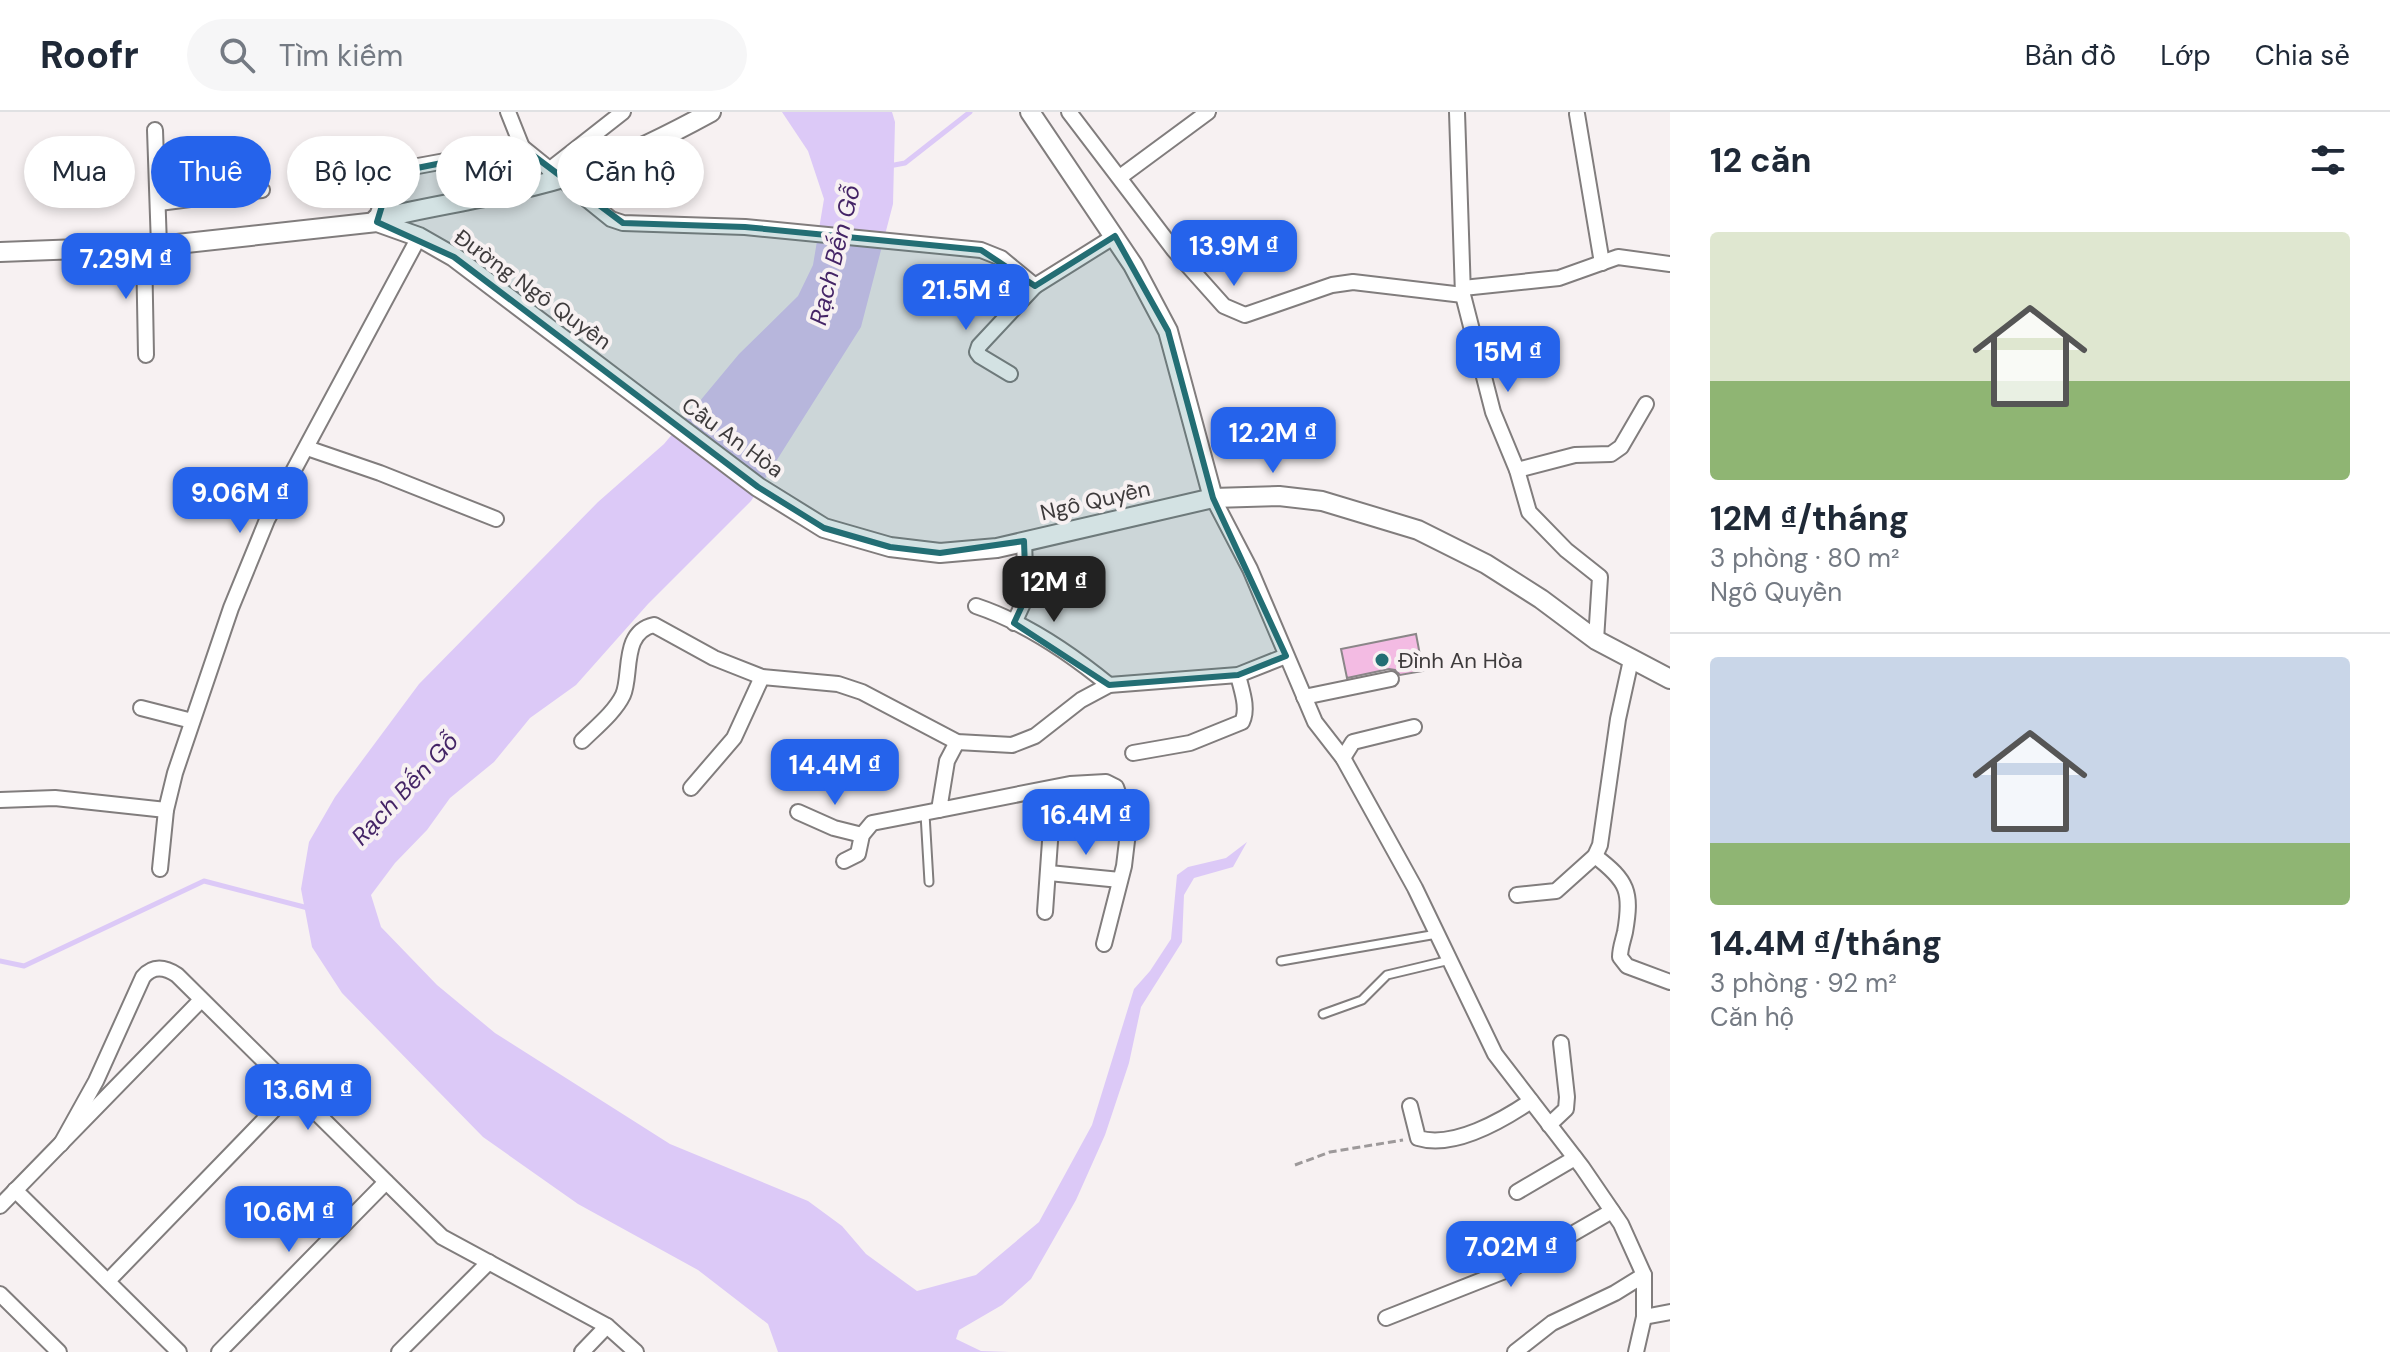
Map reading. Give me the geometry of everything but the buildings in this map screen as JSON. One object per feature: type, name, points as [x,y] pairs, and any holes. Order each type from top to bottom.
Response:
[{"type":"street","points":[[508,112],[518,136]]},
{"type":"street","points":[[555,174],[623,112]]},
{"type":"street","points":[[0,252],[151,246],[377,221],[647,146],[711,112]]},
{"type":"street","points":[[1069,112],[1174,250],[1224,306],[1245,315],[1332,285],[1353,282],[1463,291],[1559,278],[1626,257],[1670,264]]},
{"type":"street","points":[[1120,177],[1208,112]]},
{"type":"street","points":[[1457,112],[1463,291],[1493,412],[1517,470],[1529,512],[1566,550],[1600,577],[1596,640]]},
{"type":"street","points":[[1031,113],[1115,236],[1168,331],[1213,498],[1250,569],[1315,722],[1343,758],[1415,888],[1495,1054],[1621,1224],[1644,1275],[1644,1317],[1636,1352]]},
{"type":"street","points":[[1577,114],[1602,263]]},
{"type":"street","points":[[155,130],[155,136]]},
{"type":"street","points":[[377,221],[392,173],[436,163]]},
{"type":"street","points":[[541,163],[611,219],[623,223],[745,227],[981,250],[1001,258],[1035,286]]},
{"type":"street","points":[[146,355],[151,246],[158,208]]},
{"type":"street","name":"Đường Ngô Quyền","points":[[377,221],[419,237],[454,257],[617,380]]},
{"type":"street","points":[[1010,374],[980,356],[977,352],[979,346],[1035,286],[1115,236]]},
{"type":"street","points":[[160,869],[166,810],[175,773],[231,608],[267,520],[419,237]]},
{"type":"street","name":"Cầu An Hòa","points":[[617,380],[758,487],[824,528]]},
{"type":"street","points":[[1517,470],[1575,455],[1611,454],[1621,447],[1646,404]]},
{"type":"street","points":[[307,448],[496,519]]},
{"type":"street","name":"Ngô Quyền","points":[[824,528],[890,547],[940,553],[997,548],[1213,498],[1279,496],[1322,501],[1418,530],[1486,564],[1541,599],[1596,640],[1670,679]]},
{"type":"street","points":[[1014,623],[1026,597],[1024,541]]},
{"type":"street","points":[[976,606],[994,612],[1077,659],[1109,685]]},
{"type":"street","points":[[582,741],[624,694],[629,653],[648,626],[654,625],[714,658],[762,677],[838,684],[883,702],[957,742],[1012,745],[1026,741],[1081,700],[1109,685],[1238,675],[1286,656]]},
{"type":"street","points":[[1517,895],[1556,891],[1595,856],[1600,845],[1618,719],[1631,660]]},
{"type":"street","points":[[1133,753],[1190,743],[1242,722],[1245,716],[1238,675]]},
{"type":"street","points":[[691,788],[734,738],[762,677]]},
{"type":"street","points":[[1304,697],[1391,679]]},
{"type":"street","points":[[141,708],[192,721]]},
{"type":"street","points":[[1343,758],[1353,742],[1414,727]]},
{"type":"street","points":[[932,812],[947,761],[957,742]]},
{"type":"street","points":[[844,861],[858,854],[862,835],[872,823],[1070,784],[1106,782],[1116,787],[1129,824],[1120,880],[1104,944]]},
{"type":"street","points":[[1045,912],[1051,827],[1048,789]]},
{"type":"street","points":[[0,800],[55,798],[166,810]]},
{"type":"street","points":[[798,812],[834,828],[862,835]]},
{"type":"street","points":[[1081,826],[1129,824]]},
{"type":"street","points":[[1595,856],[1624,881],[1628,894],[1629,909],[1620,957],[1627,966],[1670,982]]},
{"type":"street","points":[[1049,873],[1120,880]]},
{"type":"street","points":[[61,1144],[96,1081],[145,973],[153,969],[166,969],[177,975],[442,1237],[607,1326],[636,1352]]},
{"type":"street","points":[[0,1206],[201,1000]]},
{"type":"street","points":[[1549,1125],[1566,1109],[1561,1043]]},
{"type":"street","points":[[108,1281],[293,1090]]},
{"type":"street","points":[[1410,1106],[1418,1138],[1432,1142],[1497,1124],[1531,1101]]},
{"type":"street","points":[[1517,1192],[1575,1158]]},
{"type":"street","points":[[219,1352],[386,1182]]},
{"type":"street","points":[[15,1190],[179,1352]]},
{"type":"street","points":[[1386,1318],[1515,1267],[1612,1211]]},
{"type":"street","points":[[399,1352],[489,1262]]},
{"type":"street","points":[[1515,1352],[1552,1323],[1615,1293],[1644,1275]]},
{"type":"street","points":[[0,1294],[59,1352]]},
{"type":"street","points":[[1644,1317],[1670,1312]]},
{"type":"street","points":[[582,1352],[607,1326]]},
{"type":"lane","points":[[929,882],[932,812]]},
{"type":"lane","points":[[1281,961],[1437,934]]},
{"type":"lane","points":[[1323,1014],[1362,1000],[1387,975],[1450,960]]},
{"type":"path","points":[[1295,1165],[1330,1152],[1418,1138]]},
{"type":"highlighted area","points":[[522,147],[623,223],[745,227],[981,250],[1035,286],[1115,236],[1168,331],[1213,498],[1286,656],[1238,675],[1109,685],[1014,623],[1026,597],[1024,541],[940,553],[890,547],[824,528],[758,487],[454,257],[377,222],[392,173]]},
{"type":"water","name":"Rạch Bến Gỗ","points":[[782,112],[892,112],[895,122],[893,204],[861,327],[751,501],[648,604],[576,685],[530,718],[494,762],[450,798],[371,895],[381,927],[437,985],[495,1033],[670,1144],[808,1201],[842,1226],[866,1254],[917,1291],[976,1275],[1039,1222],[1092,1125],[1134,989],[1171,939],[1177,875],[1188,867],[1226,858],[1247,842],[1233,867],[1194,878],[1184,895],[1182,942],[1141,1007],[1129,1063],[1105,1135],[1076,1200],[1031,1279],[1002,1305],[959,1330],[956,1339],[981,1351],[1009,1352],[778,1352],[768,1324],[698,1270],[578,1204],[483,1137],[342,993],[312,947],[301,889],[309,842],[335,797],[419,684],[598,502],[664,444],[739,354],[798,296],[813,265],[824,199],[808,151]]},
{"type":"waterway","points":[[889,166],[905,163],[970,112]]},
{"type":"waterway","points":[[0,961],[24,966],[204,881],[308,908]]},
{"type":"place","name":"Đình An Hòa","points":[[1382,660]]}]
